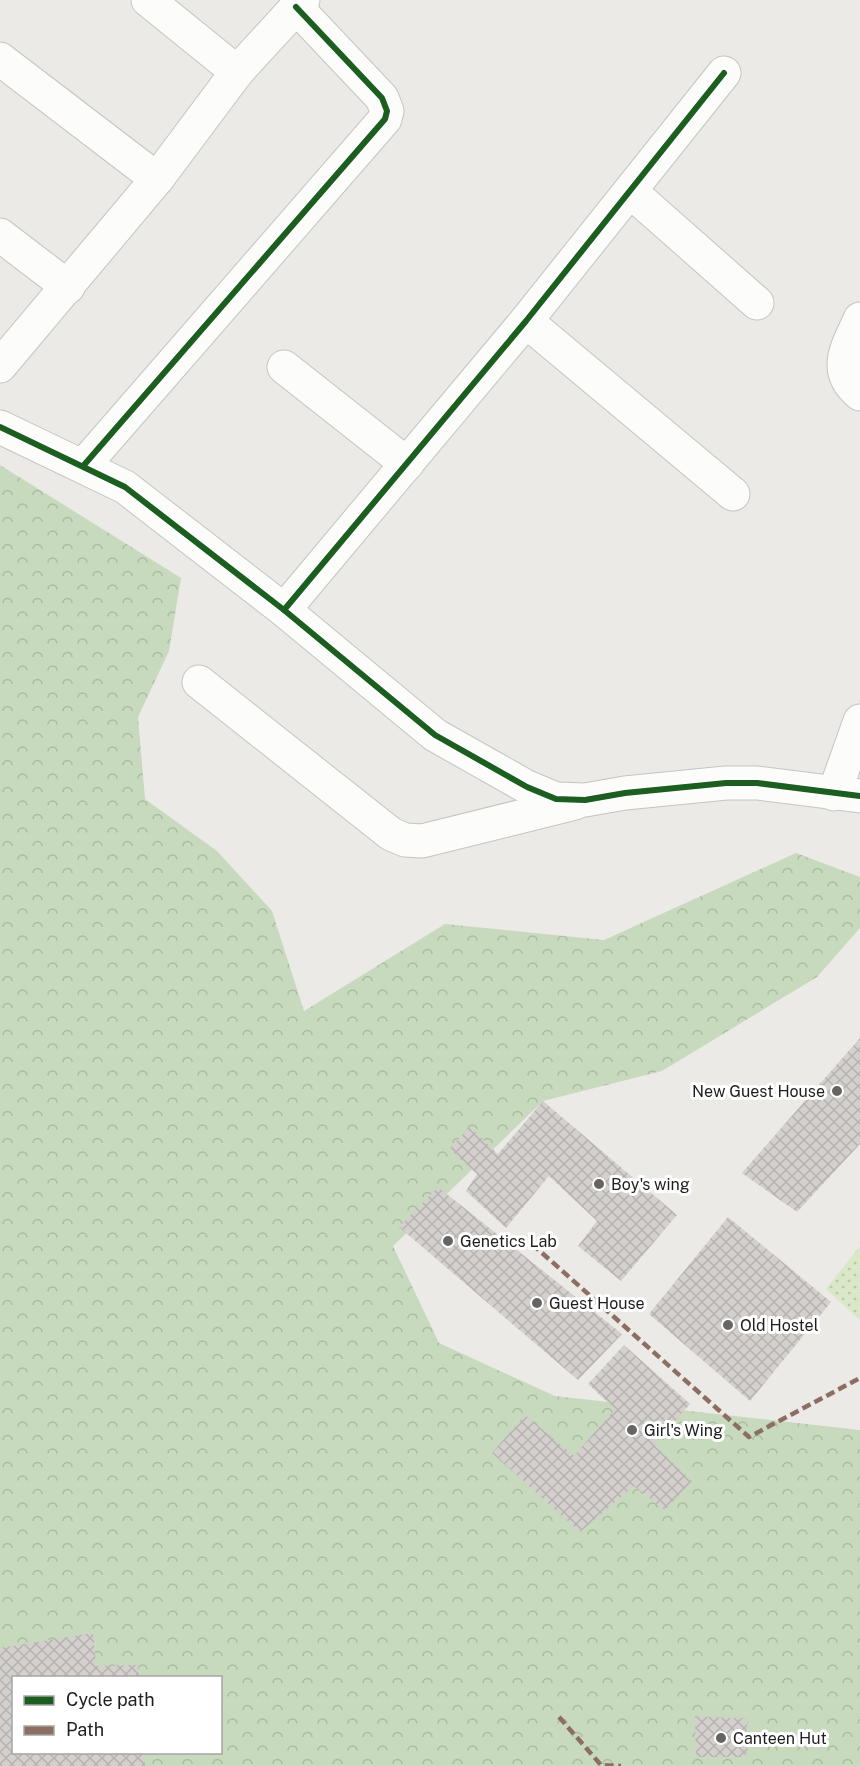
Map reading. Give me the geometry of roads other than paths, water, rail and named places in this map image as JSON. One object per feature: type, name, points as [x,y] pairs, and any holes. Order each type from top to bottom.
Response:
[{"type":"street","points":[[148,0],[237,72]]},
{"type":"street","points":[[0,366],[157,179],[237,72],[299,4],[382,98],[387,111],[385,118],[84,465]]},
{"type":"street","points":[[0,59],[157,179]]},
{"type":"street","points":[[284,610],[526,321],[724,73]]},
{"type":"street","points":[[630,191],[757,303]]},
{"type":"street","points":[[0,234],[68,287]]},
{"type":"street","points":[[860,319],[846,351],[843,369],[849,385],[860,394]]},
{"type":"street","points":[[526,321],[733,494]]},
{"type":"street","points":[[284,367],[407,464]]},
{"type":"street","points":[[0,427],[84,465],[124,487],[284,610],[435,735],[527,788],[556,799],[585,800]]},
{"type":"street","points":[[199,682],[391,834],[405,840],[422,841],[585,800],[726,783],[757,783],[847,795],[860,721]]},
{"type":"place","name":"New Guest House","points":[[837,1091]]},
{"type":"place","name":"Boy's wing","points":[[599,1184]]},
{"type":"place","name":"Genetics Lab","points":[[448,1241]]},
{"type":"place","name":"Guest House","points":[[537,1303]]},
{"type":"place","name":"Old Hostel","points":[[728,1325]]},
{"type":"place","name":"Girl's Wing","points":[[632,1430]]},
{"type":"place","name":"Canteen Hut","points":[[721,1738]]}]
